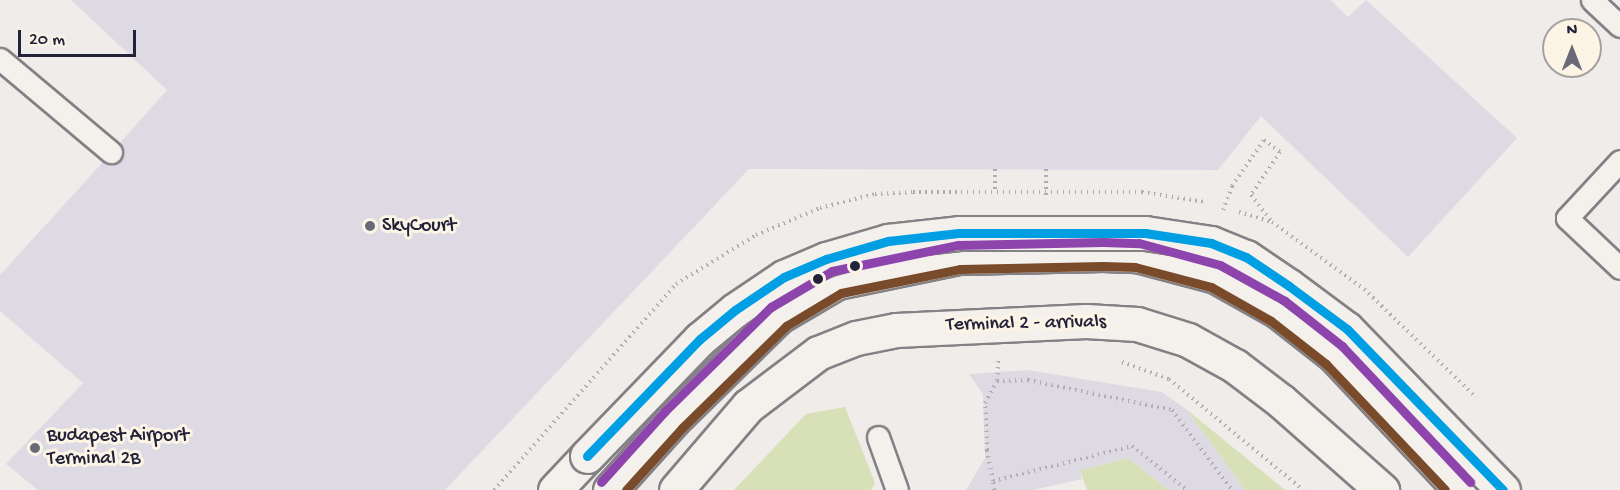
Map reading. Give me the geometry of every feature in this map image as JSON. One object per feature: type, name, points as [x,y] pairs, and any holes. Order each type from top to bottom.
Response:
[{"type":"street","points":[[555,490],[700,339],[784,277],[826,259],[888,241],[959,233],[1057,232],[1177,236],[1211,243],[1246,257],[1347,329],[1503,490]]},
{"type":"street","points":[[610,490],[673,420],[779,316],[837,282],[959,257],[1103,254],[1137,255],[1216,276],[1278,311],[1334,355],[1461,490]]},
{"type":"street","name":"Terminal 2 - arrivals","points":[[676,490],[748,406],[818,353],[856,338],[896,330],[1086,321],[1137,324],[1188,340],[1235,366],[1281,400],[1382,490]]},
{"type":"lane","points":[[1592,0],[1620,26]]},
{"type":"lane","points":[[0,59],[111,152]]},
{"type":"lane","points":[[1620,161],[1567,218],[1620,268]]},
{"type":"lane","points":[[878,437],[897,490]]},
{"type":"path","points":[[1232,186],[1264,140],[1280,152],[1251,195],[1272,222]]},
{"type":"path","points":[[986,362],[1009,361]]},
{"type":"path","points":[[1119,361],[1169,380],[1303,490]]},
{"type":"path","points":[[994,490],[987,450],[985,403],[998,381],[998,362]]},
{"type":"path","points":[[998,381],[1028,380],[1172,410],[1232,490]]},
{"type":"path","points":[[993,481],[1132,446],[1186,490]]},
{"type":"green space","points":[[845,407],[875,483],[871,490],[734,490],[806,414]]},
{"type":"green space","points":[[1186,409],[1285,490],[1245,490]]},
{"type":"green space","points":[[1128,458],[1169,490],[1087,490],[1080,470]]},
{"type":"building","name":"SkyCourt","points":[[71,0],[1330,0],[1348,17],[1366,0],[1517,138],[1408,257],[1261,116],[1218,170],[749,169],[445,490],[38,490],[6,464],[83,383],[0,311],[0,275],[103,162],[109,165],[120,161],[124,154],[120,143],[167,90]]},
{"type":"building","points":[[1028,370],[1162,392],[1186,409],[1245,490],[1169,490],[1128,458],[1080,470],[1082,479],[1033,490],[966,490],[985,458],[983,394],[969,374]]},
{"type":"transit line","points":[[587,456],[700,339],[735,310],[784,277],[826,259],[888,241],[959,233],[1145,233],[1211,243],[1246,257],[1289,286],[1347,329],[1503,490]]},
{"type":"transit line","points":[[601,482],[665,411],[771,307],[832,271],[958,245],[1103,242],[1139,243],[1220,265],[1285,301],[1342,346],[1470,482]]},
{"type":"transit line","points":[[626,490],[682,428],[786,326],[841,293],[960,269],[1103,266],[1135,267],[1211,287],[1271,321],[1326,364],[1445,490]]},
{"type":"place","name":"SkyCourt","points":[[370,226]]},
{"type":"place","name":"Budapest Airport Terminal 2B","points":[[35,448]]}]
